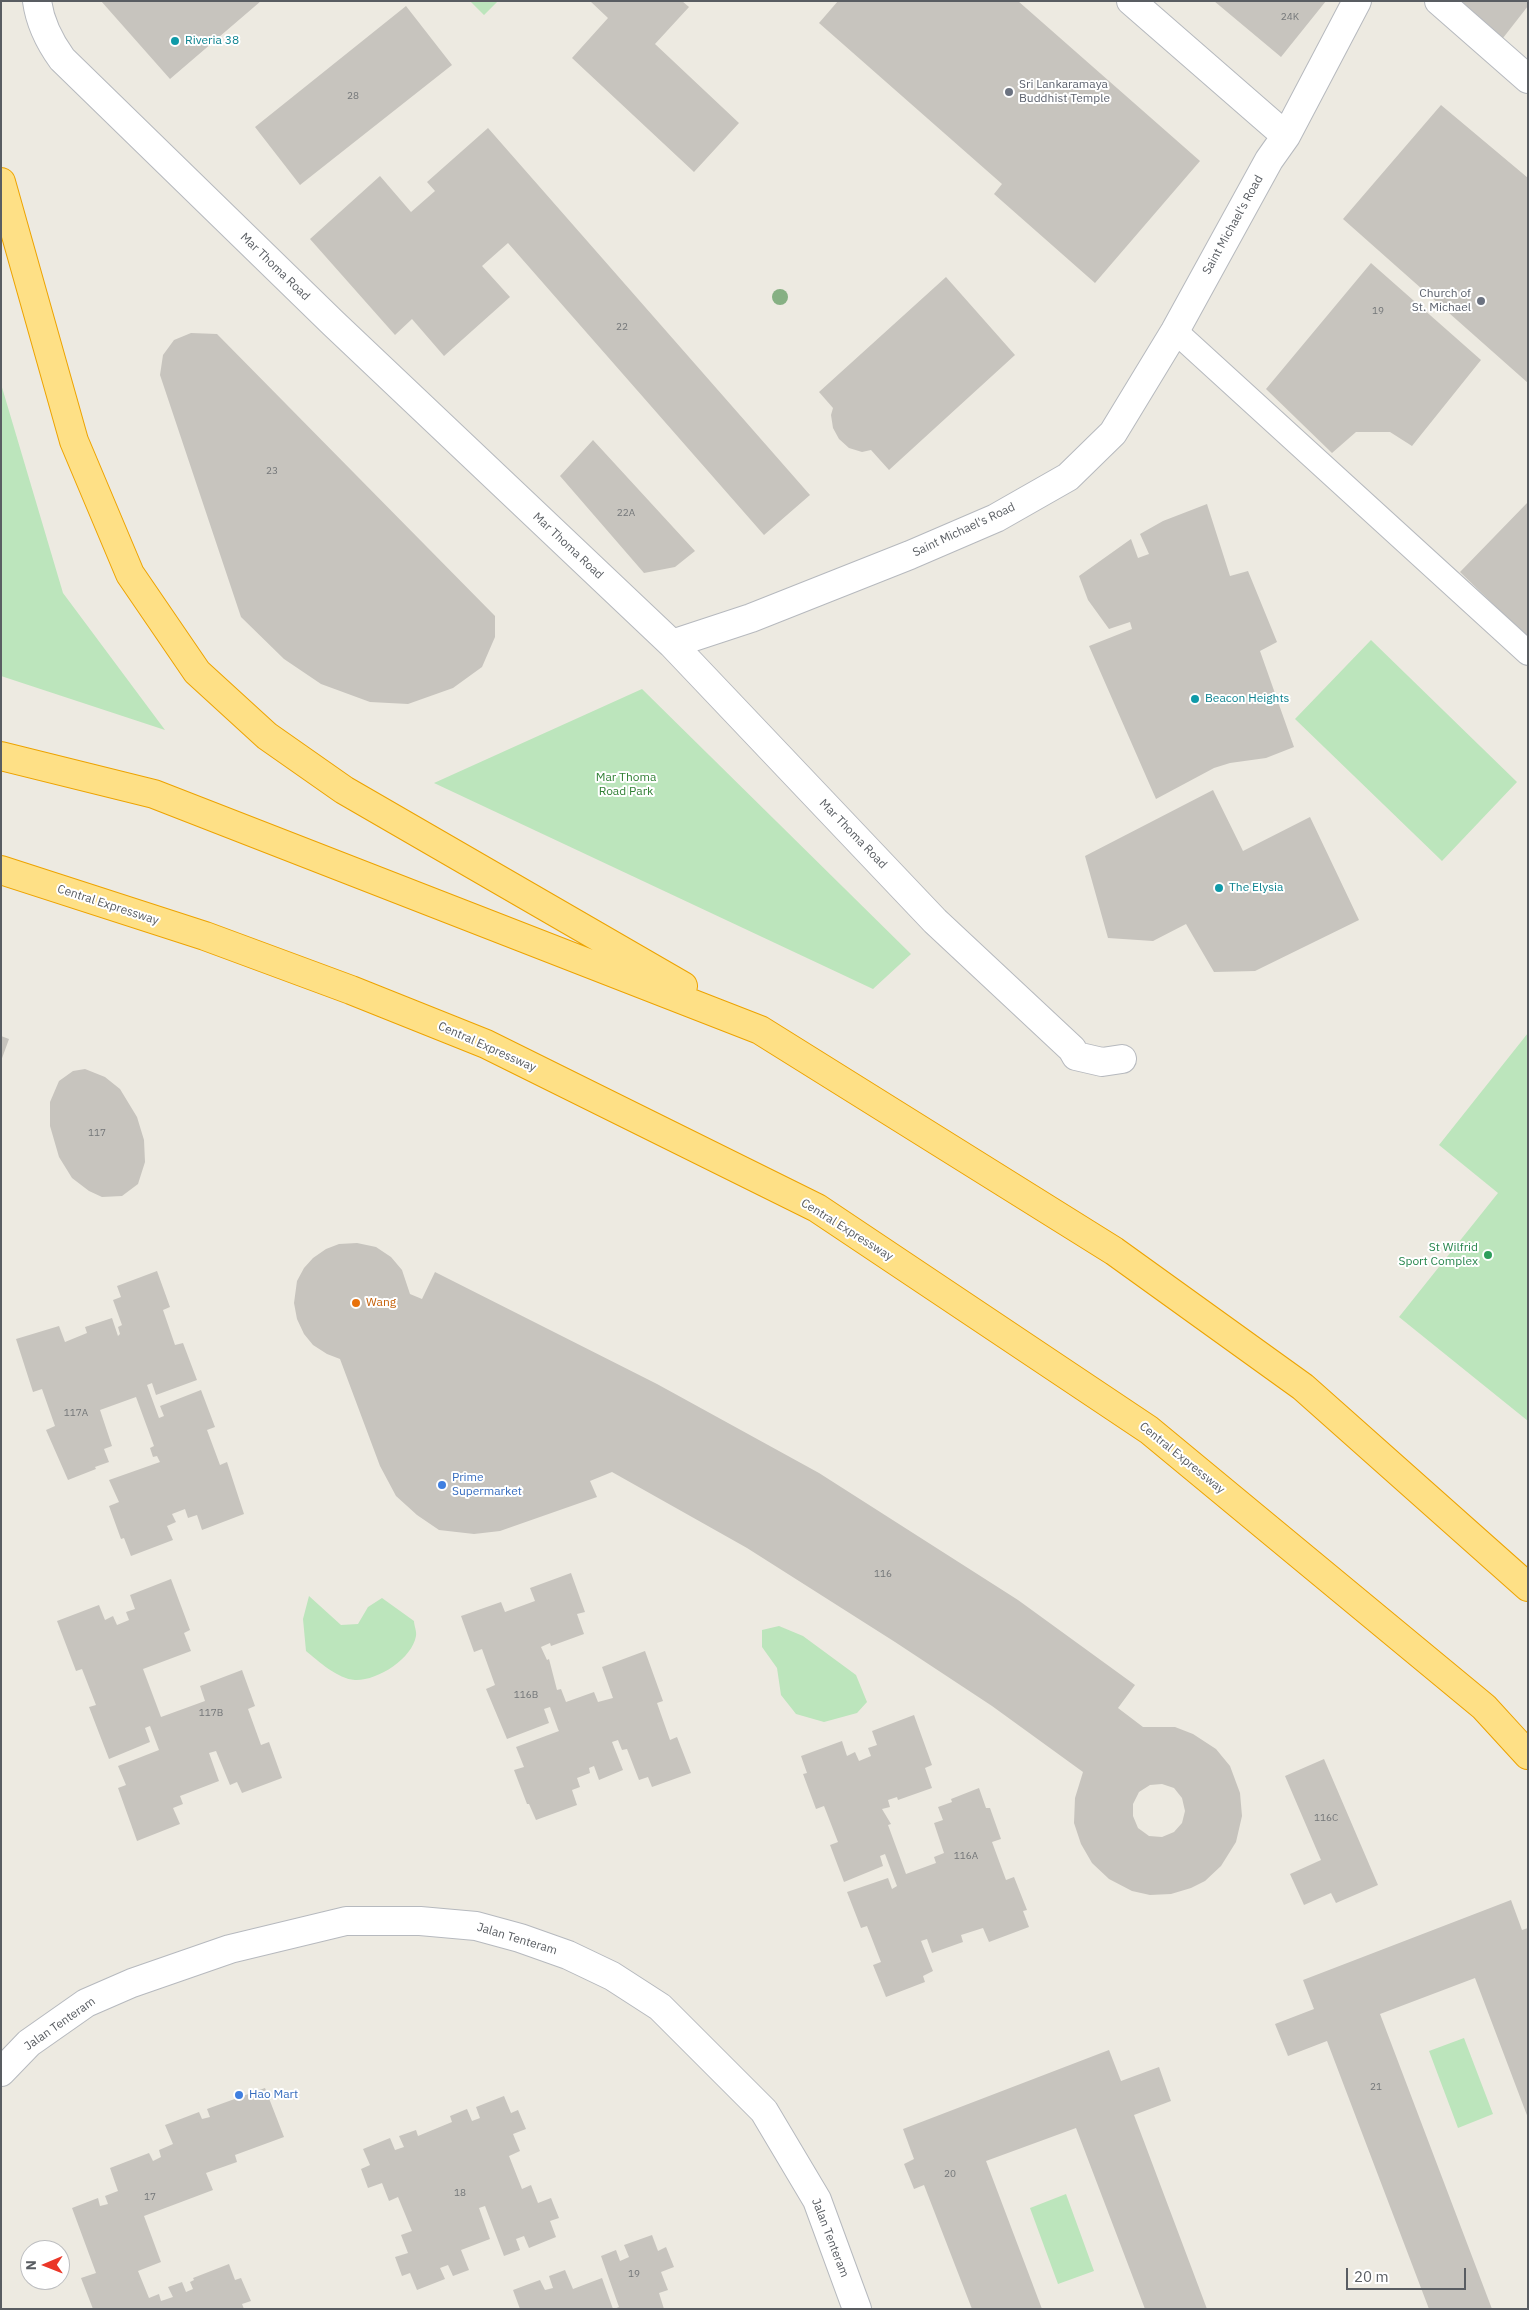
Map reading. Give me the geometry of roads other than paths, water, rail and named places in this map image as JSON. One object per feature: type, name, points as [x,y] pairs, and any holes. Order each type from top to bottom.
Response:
[{"type":"highway","points":[[1,182],[74,441],[130,574],[197,672],[267,736],[344,790],[760,1030],[1114,1250],[1303,1387],[1528,1587]]},
{"type":"highway","points":[[1,756],[154,794],[760,1030]]},
{"type":"highway","name":"Central Expressway","points":[[1,870],[214,939],[351,990],[486,1044],[817,1208],[1149,1430],[1484,1707],[1528,1755]]},
{"type":"street","name":"Mar Thoma Road","points":[[37,1],[42,22],[51,44],[62,59],[333,323],[672,644],[936,921],[1072,1049],[1076,1056],[1102,1062],[1122,1059]]},
{"type":"street","points":[[1131,1],[1286,136]]},
{"type":"street","name":"Saint Michael's Road","points":[[672,644],[751,618],[910,555],[996,518],[1068,477],[1113,433],[1175,332],[1269,160],[1286,136],[1358,1]]},
{"type":"street","points":[[1439,1],[1528,79]]},
{"type":"street","name":"Jalan Tenteram","points":[[1,2072],[29,2043],[86,2003],[132,1983],[230,1950],[346,1921],[420,1921],[476,1926],[511,1935],[568,1955],[612,1976],[660,2007],[764,2111],[817,2200],[857,2309]]},
{"type":"lane","points":[[1175,332],[1528,653]]},
{"type":"place","name":"Riveria 38","points":[[175,41]]},
{"type":"place","name":"Sri Lankaramaya Buddhist Temple","points":[[1009,92]]},
{"type":"place","name":"Church of St. Michael","points":[[1481,301]]},
{"type":"place","name":"Beacon Heights","points":[[1195,699]]},
{"type":"place","name":"The Elysia","points":[[1219,888]]},
{"type":"place","name":"St Wilfrid Sport Complex","points":[[1488,1255]]},
{"type":"place","name":"Wang","points":[[356,1303]]},
{"type":"place","name":"Prime Supermarket","points":[[442,1485]]},
{"type":"place","name":"Hao Mart","points":[[239,2095]]},
{"type":"park label","name":"Mar Thoma Road Park","points":[[626,785]]}]
